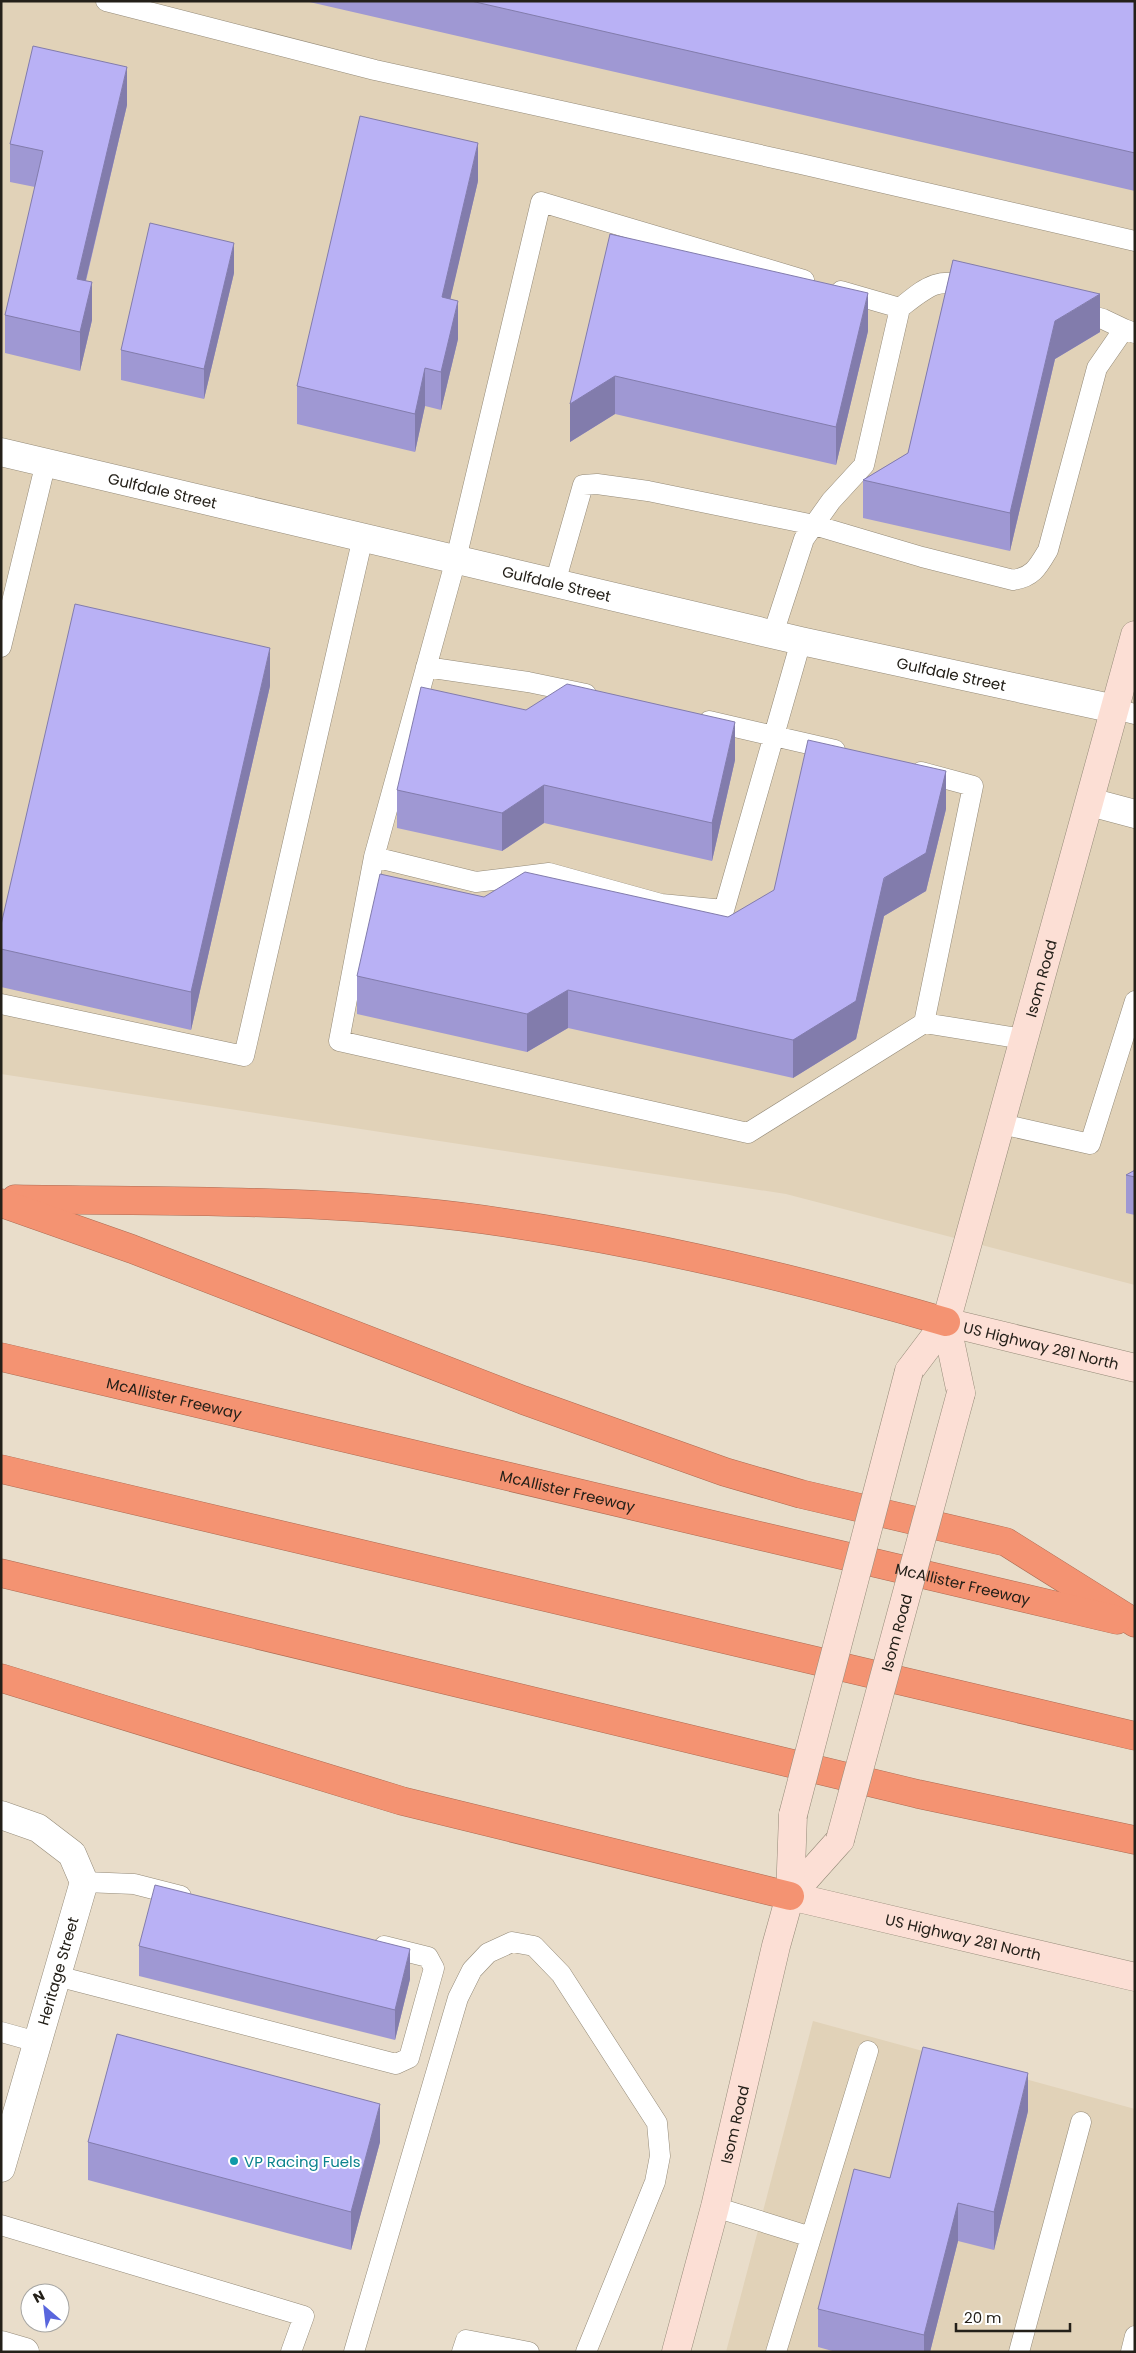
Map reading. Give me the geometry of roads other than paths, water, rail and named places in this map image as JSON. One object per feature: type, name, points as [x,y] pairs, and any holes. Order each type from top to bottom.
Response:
[{"type":"highway","points":[[1,1199],[254,1203],[337,1207],[507,1222],[711,1262],[883,1303],[946,1322]]},
{"type":"highway","points":[[1,1203],[132,1249],[523,1400],[725,1472],[801,1494],[1006,1542],[1135,1623]]},
{"type":"highway","name":"McAllister Freeway","points":[[1,1357],[1135,1623]]},
{"type":"highway","points":[[1,1469],[1135,1736]]},
{"type":"highway","points":[[1,1574],[918,1794],[1135,1840]]},
{"type":"highway","points":[[1,1678],[402,1801],[790,1896]]},
{"type":"street","name":"Gulfdale Street","points":[[1,452],[802,641],[1125,711]]},
{"type":"street","name":"Isom Road","points":[[676,2352],[715,2207],[776,1946],[790,1896],[793,1815],[909,1372],[946,1322],[1090,802],[1125,711],[1135,635]]},
{"type":"street","points":[[1090,802],[1135,814]]},
{"type":"street","name":"Isom Road","points":[[790,1896],[840,1840],[961,1393],[946,1322]]},
{"type":"street","name":"US Highway 281 North","points":[[946,1322],[1135,1368]]},
{"type":"street","points":[[1,1815],[38,1828],[72,1854],[84,1882]]},
{"type":"street","name":"Heritage Street","points":[[1,2168],[84,1882]]},
{"type":"street","name":"US Highway 281 North","points":[[790,1896],[1135,1977]]},
{"type":"street","points":[[1,2345],[25,2352]]},
{"type":"lane","points":[[106,1],[375,70],[801,164],[1135,241]]},
{"type":"lane","points":[[900,308],[541,202],[456,559],[374,857],[339,1041],[748,1133],[924,1023],[1024,1038]]},
{"type":"lane","points":[[773,634],[804,539],[831,501],[864,464],[900,308],[928,286],[938,283],[956,282],[993,291]]},
{"type":"lane","points":[[556,583],[583,485],[597,484],[648,491],[814,525],[922,557],[1013,580],[1024,578],[1035,572],[1048,550],[1097,368],[1129,331],[1103,319],[1057,307]]},
{"type":"lane","points":[[1,646],[46,462]]},
{"type":"lane","points":[[1,1004],[244,1056],[363,537]]},
{"type":"lane","points":[[374,857],[476,882],[549,873],[661,904],[724,910],[802,641]]},
{"type":"lane","points":[[426,667],[528,682],[604,698]]},
{"type":"lane","points":[[689,716],[774,734],[850,754]]},
{"type":"lane","points":[[907,769],[973,786],[924,1023]]},
{"type":"lane","points":[[1001,1124],[1090,1144],[1135,1001]]},
{"type":"lane","points":[[84,1882],[134,1884],[200,1900]]},
{"type":"lane","points":[[57,1976],[396,2064],[408,2058],[434,1968],[428,1957],[362,1941]]},
{"type":"lane","points":[[354,2352],[458,1998],[472,1970],[488,1953],[512,1942],[534,1946],[561,1974],[657,2123],[660,2156],[655,2182],[586,2352]]},
{"type":"lane","points":[[1,2032],[37,2042]]},
{"type":"lane","points":[[776,2352],[868,2051]]},
{"type":"lane","points":[[1019,2352],[1081,2122]]},
{"type":"lane","points":[[715,2207],[811,2237]]},
{"type":"lane","points":[[1,2225],[304,2316],[291,2352]]},
{"type":"lane","points":[[1131,2352],[1135,2336]]},
{"type":"lane","points":[[464,2346],[529,2352]]},
{"type":"place","name":"VP Racing Fuels","points":[[234,2161]]}]
